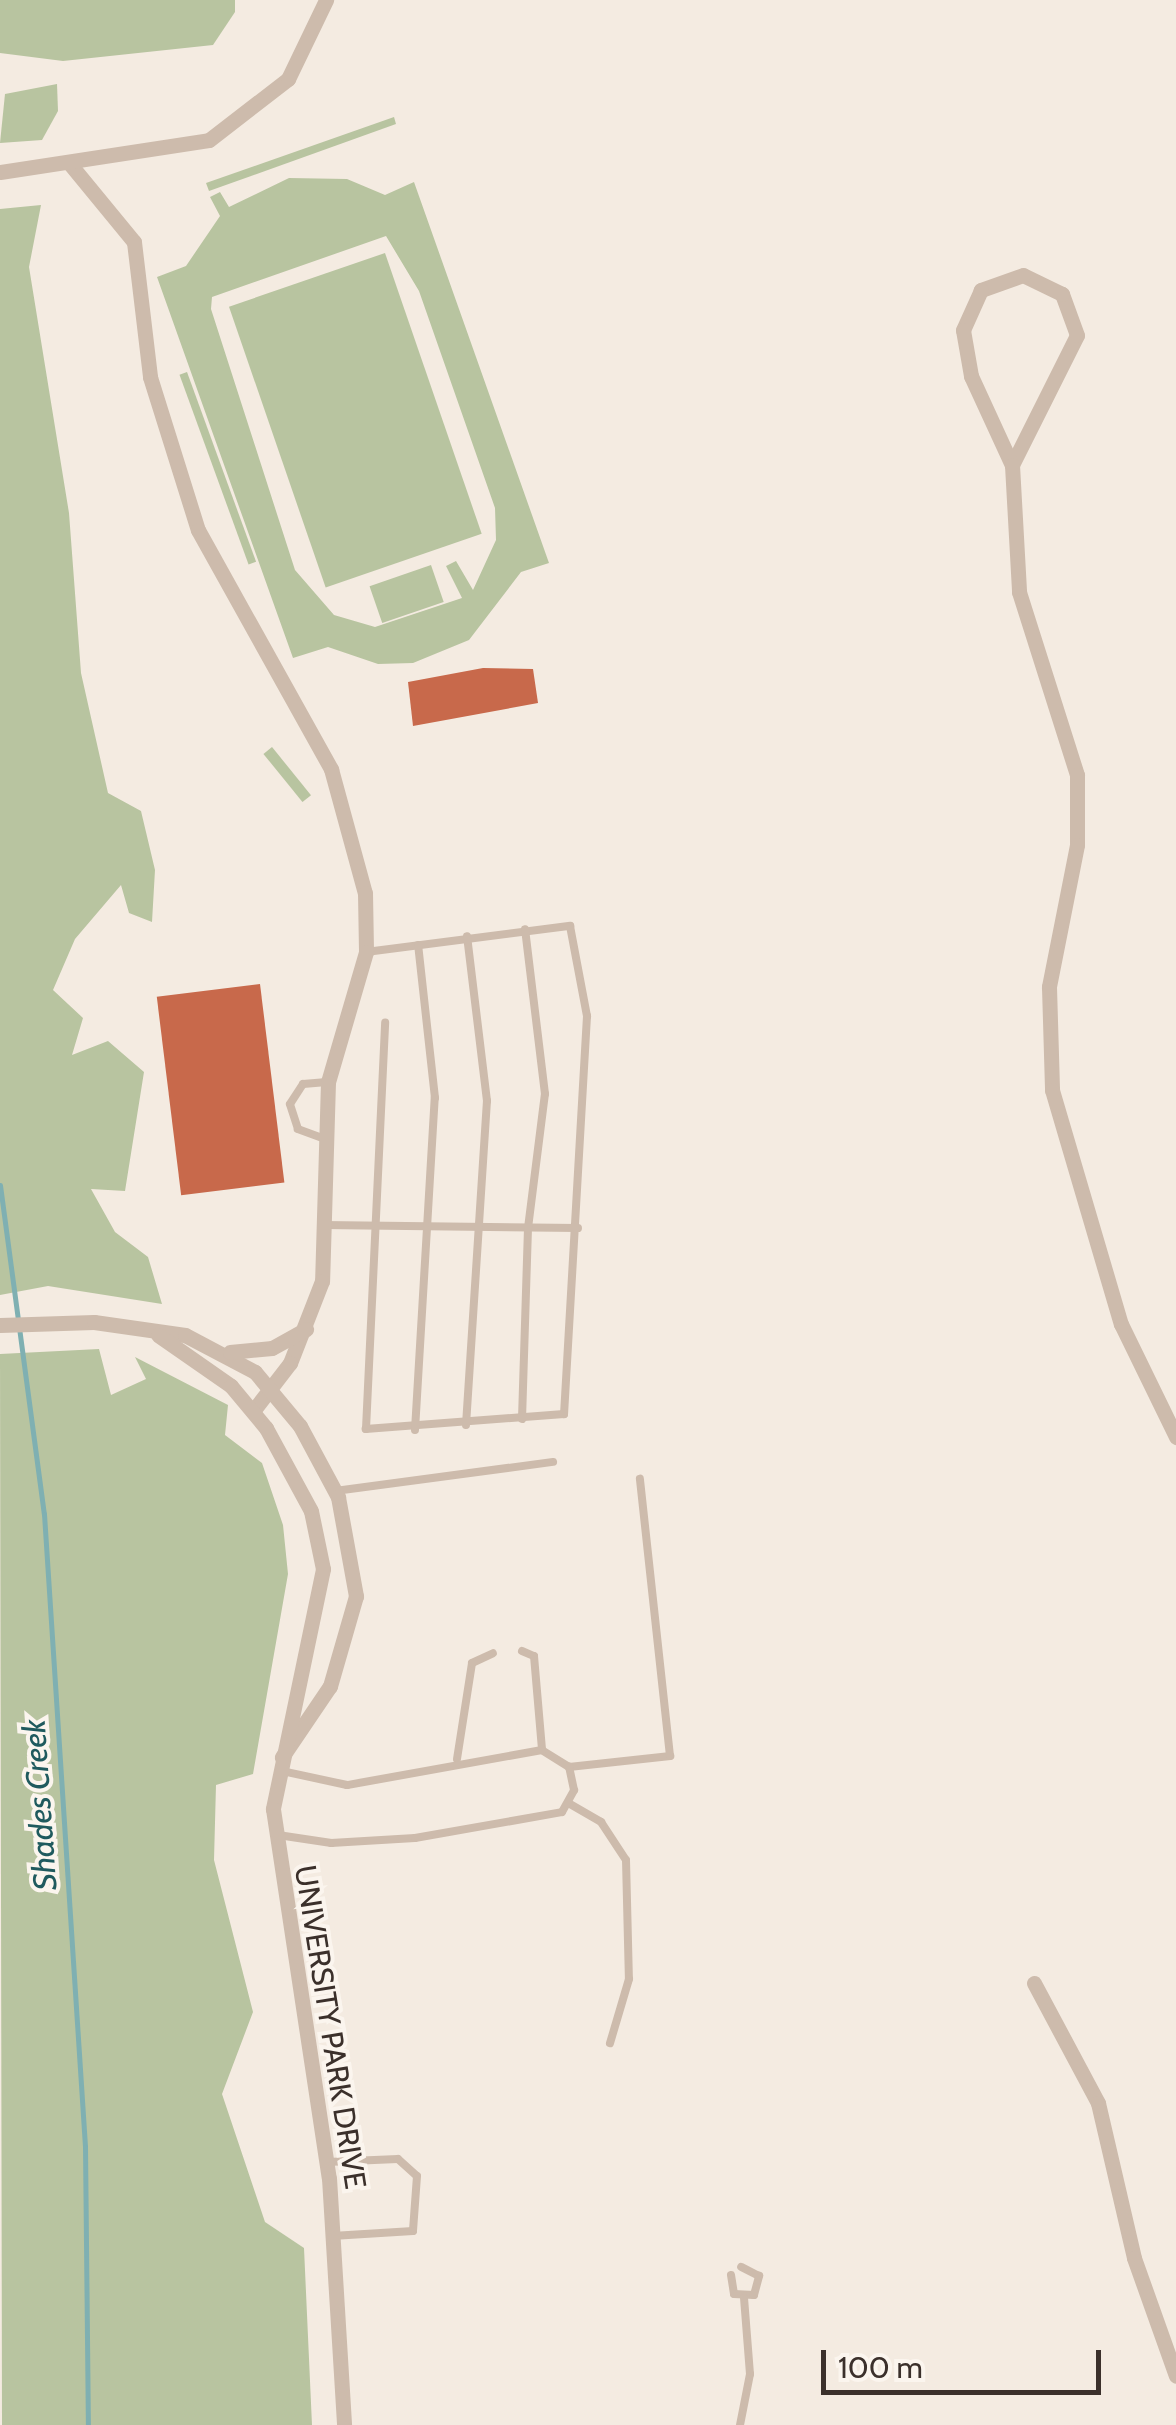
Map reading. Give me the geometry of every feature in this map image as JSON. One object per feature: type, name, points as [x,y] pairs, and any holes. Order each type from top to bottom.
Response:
[{"type":"street","points":[[0,172],[183,148],[234,126],[288,78],[326,0]]},
{"type":"street","points":[[70,164],[134,242],[150,376],[198,530],[331,769],[365,893],[366,952],[328,1082],[322,1280],[306,1329],[272,1389],[253,1411]]},
{"type":"street","points":[[1012,466],[1077,335],[1062,294],[1022,275],[982,290],[963,330],[971,376],[1012,466],[1016,580],[1080,812],[1049,987],[1052,1090],[1121,1324],[1176,1437]]},
{"type":"street","name":"UNIVERSITY PARK DRIVE","points":[[0,1325],[94,1322],[158,1335],[226,1352],[272,1389],[335,1491],[356,1596],[339,1664],[281,1764]]},
{"type":"street","points":[[226,1352],[256,1352],[306,1329]]},
{"type":"street","name":"UNIVERSITY PARK DRIVE","points":[[158,1335],[253,1411],[307,1503],[323,1569],[308,1658],[281,1764],[274,1835],[326,2162],[344,2425]]},
{"type":"street","points":[[307,1503],[335,1491]]},
{"type":"street","points":[[308,1658],[339,1664]]},
{"type":"street","points":[[1034,1983],[1098,2103],[1134,2258],[1176,2376]]},
{"type":"lane","points":[[366,952],[467,936],[570,926],[587,1016],[570,1407],[522,1419],[415,1430],[366,1430],[385,1022]]},
{"type":"lane","points":[[522,1419],[528,1228],[545,1094],[525,930]]},
{"type":"lane","points":[[466,1425],[474,1227],[487,1101],[467,936]]},
{"type":"lane","points":[[415,1430],[422,1226],[435,1098],[418,944]]},
{"type":"lane","points":[[325,1139],[298,1129],[290,1104],[303,1084],[328,1082]]},
{"type":"lane","points":[[323,1225],[578,1228]]},
{"type":"lane","points":[[335,1491],[553,1462]]},
{"type":"lane","points":[[281,1764],[347,1785],[400,1780],[457,1760],[542,1750],[569,1768],[670,1756],[640,1479]]},
{"type":"lane","points":[[522,1651],[534,1656],[542,1750]]},
{"type":"lane","points":[[457,1760],[472,1662],[493,1653]]},
{"type":"lane","points":[[569,1768],[570,1804]]},
{"type":"lane","points":[[274,1835],[331,1843],[415,1838],[570,1804],[600,1822],[626,1860],[629,1979],[610,2043]]},
{"type":"lane","points":[[326,2162],[398,2160],[417,2176],[413,2230],[332,2236]]},
{"type":"lane","points":[[740,2268],[760,2281],[744,2298],[750,2374],[740,2425]]},
{"type":"lane","points":[[731,2275],[731,2290],[744,2298]]},
{"type":"green space","points":[[0,0],[235,0],[235,12],[213,45],[63,61],[0,53]]},
{"type":"green space","points":[[57,84],[58,111],[42,140],[0,143],[5,94]]},
{"type":"green space","points":[[394,117],[396,124],[209,191],[206,183]]},
{"type":"green space","points":[[289,178],[347,179],[385,195],[414,182],[549,563],[521,572],[469,640],[413,663],[378,664],[328,647],[293,658],[157,277],[186,266],[220,216],[210,197],[220,192],[229,207]],"holes":[[[386,236],[419,291],[495,508],[496,540],[473,590],[456,561],[446,566],[462,598],[375,627],[334,615],[295,570],[211,309],[212,297]]]},
{"type":"green space","points":[[41,205],[29,267],[69,513],[81,673],[108,793],[141,811],[155,870],[152,922],[129,913],[121,885],[75,939],[53,990],[83,1018],[72,1055],[108,1041],[144,1072],[125,1191],[91,1189],[115,1232],[148,1257],[162,1304],[48,1286],[0,1295],[0,209]]},
{"type":"green space","points":[[385,253],[482,534],[326,588],[229,307]]},
{"type":"green space","points":[[187,372],[256,562],[249,565],[179,375]]},
{"type":"green space","points":[[431,565],[444,602],[382,623],[370,586]]},
{"type":"green space","points":[[272,747],[311,795],[302,802],[263,754]]},
{"type":"green space","points":[[99,1349],[111,1395],[146,1379],[135,1357],[228,1405],[225,1435],[262,1463],[283,1525],[288,1574],[253,1774],[216,1785],[214,1860],[253,2012],[222,2094],[265,2222],[304,2248],[312,2425],[2,2425],[0,1354]]},
{"type":"building","points":[[483,668],[533,669],[538,703],[413,726],[408,682]]},
{"type":"building","points":[[260,984],[284,1183],[181,1195],[157,997]]},
{"type":"waterway","name":"Shades Creek","points":[[0,1185],[44,1514],[85,2147],[88,2425]]}]
